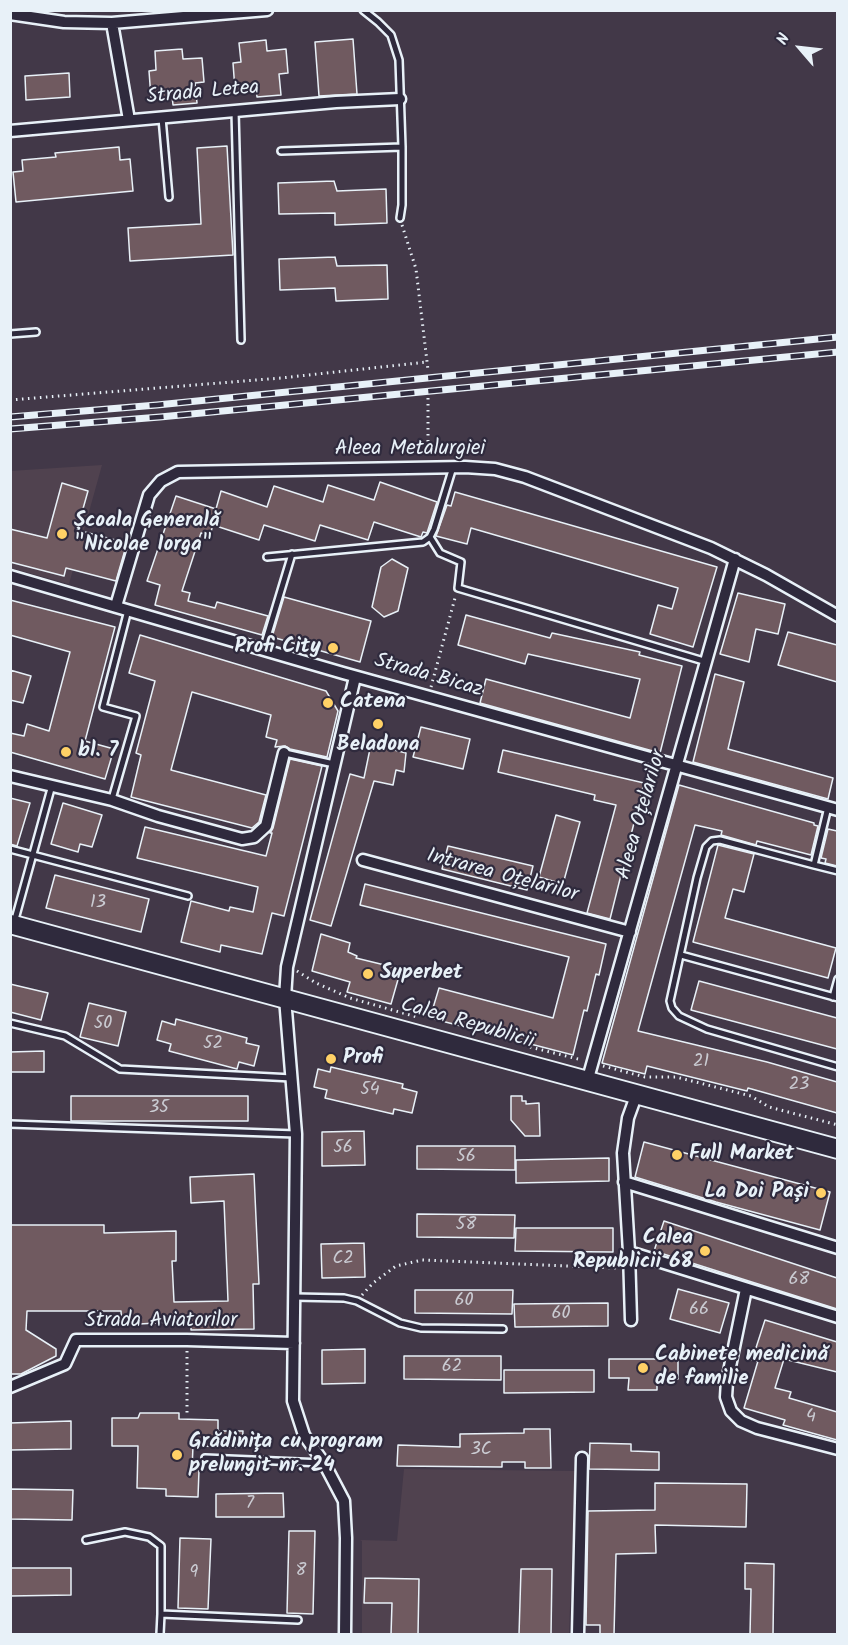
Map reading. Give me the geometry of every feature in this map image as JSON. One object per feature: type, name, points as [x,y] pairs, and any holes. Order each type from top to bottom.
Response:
[{"type":"main road","name":"Calea Republicii","points":[[12,925],[837,1149]]},
{"type":"street","points":[[10,14],[64,22],[112,23],[267,10]]},
{"type":"street","points":[[112,23],[129,120]]},
{"type":"street","name":"Strada Letea","points":[[10,131],[336,102],[400,99]]},
{"type":"street","name":"Aleea Metalurgiei","points":[[117,606],[149,495],[161,481],[178,472],[453,467],[495,469],[525,477],[735,559],[837,616]]},
{"type":"street","name":"Aleea Oțelarilor","points":[[587,1082],[735,559]]},
{"type":"street","name":"Strada Bicaz","points":[[10,576],[355,677],[833,808]]},
{"type":"street","points":[[345,1635],[344,1501],[324,1463],[304,1435],[293,1401],[296,1134],[285,998],[286,967],[336,765],[355,677]]},
{"type":"street","points":[[10,776],[112,800],[158,816],[242,839],[254,837],[266,826],[284,753]]},
{"type":"street","name":"Intrarea Oțelarilor","points":[[363,860],[630,932]]},
{"type":"street","points":[[631,1320],[622,1153],[628,1118],[636,1096]]},
{"type":"street","points":[[624,1182],[837,1248]]},
{"type":"street","points":[[629,1252],[837,1317]]},
{"type":"street","points":[[746,1289],[727,1381],[726,1397],[731,1411],[741,1421],[757,1428],[837,1449]]},
{"type":"street","name":"Strada Aviatorilor","points":[[10,1387],[65,1364],[76,1340],[294,1343]]},
{"type":"street","points":[[579,1635],[582,1458]]},
{"type":"lane","points":[[363,10],[391,35],[399,60],[402,147],[400,218]]},
{"type":"lane","points":[[235,111],[241,340]]},
{"type":"lane","points":[[162,117],[169,197]]},
{"type":"lane","points":[[281,151],[402,147]]},
{"type":"lane","points":[[10,334],[36,332]]},
{"type":"lane","points":[[267,557],[423,542],[430,537],[434,529],[453,467]]},
{"type":"lane","points":[[430,537],[440,553],[461,562],[458,588],[707,662]]},
{"type":"lane","points":[[263,650],[292,554]]},
{"type":"lane","points":[[112,800],[136,716],[103,707],[128,610]]},
{"type":"lane","points":[[284,753],[336,765]]},
{"type":"lane","points":[[12,925],[52,785]]},
{"type":"lane","points":[[814,866],[833,808]]},
{"type":"lane","points":[[837,872],[732,842],[712,841],[706,847],[702,859],[670,1001],[672,1008],[679,1016],[707,1029],[837,1067]]},
{"type":"lane","points":[[10,849],[188,896]]},
{"type":"lane","points":[[681,955],[835,998],[837,979]]},
{"type":"lane","points":[[10,1023],[65,1035],[120,1069],[292,1078]]},
{"type":"lane","points":[[10,1124],[296,1134]]},
{"type":"lane","points":[[294,1297],[344,1298],[357,1301],[400,1323],[421,1328],[503,1329]]},
{"type":"lane","points":[[205,1458],[324,1463]]},
{"type":"lane","points":[[86,1540],[125,1532],[149,1537],[162,1546],[160,1635]]},
{"type":"lane","points":[[161,1614],[298,1620]]},
{"type":"path","points":[[400,218],[416,269],[428,370]]},
{"type":"path","points":[[10,400],[281,378],[427,362]]},
{"type":"path","points":[[428,398],[428,468]]},
{"type":"path","points":[[428,697],[458,588]]},
{"type":"path","points":[[286,967],[350,998],[418,1017]]},
{"type":"path","points":[[526,1046],[645,1077],[676,1077],[751,1096],[769,1107],[837,1125]]},
{"type":"path","points":[[357,1301],[373,1283],[396,1266],[422,1260],[629,1269]]},
{"type":"path","points":[[187,1340],[187,1413]]},
{"type":"shaded area","points":[[102,465],[69,584],[11,568],[10,471]]},
{"type":"shaded area","points":[[404,1469],[575,1471],[569,1634],[362,1634],[362,1541],[360,1540],[397,1541]]},
{"type":"building","points":[[353,39],[357,94],[319,96],[315,42]]},
{"type":"building","points":[[266,40],[267,51],[286,49],[288,73],[279,74],[281,95],[257,97],[256,88],[235,90],[233,63],[241,62],[239,43]]},
{"type":"building","points":[[182,49],[183,59],[202,58],[204,82],[195,83],[197,103],[173,105],[172,96],[151,98],[149,71],[156,70],[155,51]]},
{"type":"building","points":[[69,73],[70,97],[26,100],[25,76]]},
{"type":"building","points":[[227,146],[233,255],[130,261],[128,228],[201,224],[197,148]]},
{"type":"building","points":[[119,147],[120,160],[130,159],[133,191],[16,202],[13,172],[23,171],[22,160],[56,157],[55,153]]},
{"type":"building","points":[[334,181],[337,191],[386,189],[387,223],[335,225],[335,213],[279,214],[278,183]]},
{"type":"building","points":[[335,257],[337,266],[387,265],[388,299],[336,301],[335,288],[280,290],[279,259]]},
{"type":"building","points":[[380,482],[437,502],[427,533],[423,532],[421,537],[374,522],[368,540],[320,525],[315,541],[264,525],[259,540],[213,525],[210,535],[201,533],[182,591],[190,593],[188,601],[215,608],[217,602],[268,616],[262,635],[155,605],[160,585],[147,581],[176,496],[216,509],[221,491],[267,507],[274,486],[323,502],[328,485],[374,500]]},
{"type":"building","name":"Școala Generală \"Nicolae Iorga\"","points":[[62,483],[88,491],[77,530],[127,543],[116,581],[66,568],[64,576],[10,562],[10,529],[47,538]]},
{"type":"building","points":[[455,492],[717,567],[693,647],[650,634],[658,605],[672,609],[678,588],[471,528],[467,544],[436,536],[447,505],[451,506]]},
{"type":"building","points":[[392,559],[408,568],[398,611],[384,617],[372,607],[381,567]]},
{"type":"building","points":[[738,593],[785,604],[778,634],[756,629],[749,662],[720,654]]},
{"type":"building","points":[[284,597],[371,621],[360,662],[272,637]]},
{"type":"building","points":[[10,600],[115,627],[85,741],[114,749],[105,779],[10,752],[10,733],[24,736],[27,724],[49,731],[70,652],[10,635]]},
{"type":"building","points":[[466,615],[550,638],[552,633],[640,652],[639,655],[682,666],[660,753],[480,703],[486,679],[630,718],[640,679],[528,654],[525,664],[458,645]]},
{"type":"building","points":[[788,632],[837,645],[837,682],[778,665]]},
{"type":"building","points":[[140,635],[326,691],[338,711],[327,757],[285,746],[275,747],[277,740],[266,737],[271,715],[192,692],[171,770],[266,795],[259,822],[252,828],[131,797],[141,755],[136,753],[155,681],[129,673]]},
{"type":"building","points":[[10,670],[31,676],[23,703],[10,700]]},
{"type":"building","points":[[715,674],[744,682],[728,749],[833,778],[828,799],[693,762]]},
{"type":"building","points":[[421,727],[470,739],[463,769],[413,757]]},
{"type":"building","points":[[371,744],[406,753],[404,772],[396,770],[393,785],[374,781],[331,926],[310,920],[350,774],[364,778]]},
{"type":"building","points":[[503,750],[644,783],[610,919],[587,913],[616,805],[594,800],[595,795],[498,772]]},
{"type":"building","points":[[290,759],[322,766],[284,916],[272,913],[262,954],[221,945],[220,952],[181,942],[191,901],[229,911],[230,907],[253,912],[258,887],[137,858],[145,827],[266,856]]},
{"type":"building","points":[[679,785],[818,826],[811,855],[757,841],[756,845],[721,835],[722,831],[695,825],[638,1031],[767,1062],[837,1082],[837,1113],[748,1088],[747,1091],[647,1066],[645,1074],[602,1063]]},
{"type":"building","points":[[10,798],[30,803],[17,846],[10,844]]},
{"type":"building","points":[[63,803],[102,815],[92,847],[80,844],[78,852],[51,844]]},
{"type":"building","points":[[556,815],[580,822],[563,884],[539,877]]},
{"type":"building","points":[[828,829],[837,831],[837,866],[825,863],[826,859],[821,858]]},
{"type":"building","points":[[718,845],[754,854],[744,892],[733,889],[725,918],[836,948],[828,978],[693,942]]},
{"type":"building","points":[[448,846],[533,866],[527,890],[442,869]]},
{"type":"building","points":[[55,875],[149,899],[141,932],[46,908]]},
{"type":"building","points":[[365,884],[606,944],[587,1011],[584,1010],[573,1055],[430,1018],[439,988],[553,1018],[569,957],[360,905]]},
{"type":"building","points":[[321,934],[350,943],[348,952],[357,956],[356,958],[401,969],[391,1004],[347,992],[350,982],[312,971]]},
{"type":"building","points":[[699,981],[837,1018],[837,1049],[691,1010]]},
{"type":"building","points":[[10,984],[48,993],[41,1020],[10,1012]]},
{"type":"building","points":[[89,1003],[126,1012],[118,1046],[80,1037]]},
{"type":"building","points":[[176,1019],[247,1038],[246,1043],[259,1046],[254,1066],[239,1062],[237,1069],[169,1051],[171,1044],[157,1040],[162,1021],[175,1025]]},
{"type":"building","points":[[44,1051],[44,1072],[10,1072],[10,1052]]},
{"type":"building","points":[[331,1067],[403,1084],[402,1088],[417,1092],[412,1113],[394,1109],[393,1114],[325,1098],[327,1090],[314,1087],[318,1069],[330,1072]]},
{"type":"building","points":[[71,1096],[248,1096],[248,1121],[71,1121]]},
{"type":"building","points":[[511,1096],[522,1096],[522,1101],[526,1101],[526,1104],[539,1103],[540,1136],[525,1136],[511,1120]]},
{"type":"building","points":[[364,1131],[365,1165],[322,1166],[322,1132]]},
{"type":"building","points":[[644,1142],[830,1192],[820,1230],[635,1177]]},
{"type":"building","points":[[417,1146],[515,1146],[515,1170],[417,1169]]},
{"type":"building","points":[[609,1158],[609,1181],[516,1183],[516,1160]]},
{"type":"building","points":[[254,1174],[259,1284],[253,1284],[254,1329],[191,1330],[191,1321],[122,1325],[121,1311],[27,1311],[26,1330],[56,1349],[56,1356],[21,1374],[10,1374],[10,1225],[104,1225],[104,1233],[176,1231],[176,1261],[172,1261],[174,1302],[228,1301],[224,1201],[191,1203],[190,1177]]},
{"type":"building","points":[[417,1214],[515,1215],[514,1238],[417,1237]]},
{"type":"building","points":[[664,1221],[837,1278],[837,1309],[654,1251]]},
{"type":"building","points":[[516,1228],[613,1228],[613,1252],[515,1251]]},
{"type":"building","points":[[364,1243],[365,1277],[322,1278],[321,1244]]},
{"type":"building","points":[[678,1289],[729,1303],[720,1333],[670,1319]]},
{"type":"building","points":[[415,1290],[513,1290],[512,1314],[415,1313]]},
{"type":"building","points":[[608,1303],[608,1326],[515,1327],[514,1304]]},
{"type":"building","points":[[765,1320],[837,1342],[837,1372],[784,1359],[775,1388],[791,1392],[789,1398],[837,1412],[837,1440],[783,1425],[785,1420],[744,1408],[758,1361],[752,1360]]},
{"type":"building","points":[[365,1349],[365,1383],[322,1384],[322,1350]]},
{"type":"building","points":[[404,1356],[501,1356],[501,1380],[404,1379]]},
{"type":"building","name":"Cabinete medicină de familie","points":[[609,1359],[678,1359],[678,1379],[657,1378],[657,1390],[628,1390],[629,1378],[609,1378]]},
{"type":"building","points":[[504,1370],[594,1370],[594,1392],[504,1393]]},
{"type":"building","name":"Grădinița cu program prelungit nr. 24","points":[[140,1413],[179,1413],[179,1419],[218,1420],[218,1431],[243,1431],[242,1447],[193,1446],[192,1470],[199,1470],[198,1497],[166,1496],[166,1489],[137,1488],[138,1446],[112,1446],[112,1418],[138,1418]]},
{"type":"building","points":[[71,1421],[71,1449],[10,1450],[10,1423]]},
{"type":"building","points":[[524,1429],[550,1429],[551,1468],[525,1468],[525,1462],[502,1462],[502,1467],[397,1466],[398,1445],[460,1447],[460,1434],[524,1433]]},
{"type":"building","points":[[590,1443],[631,1444],[631,1451],[659,1452],[659,1470],[589,1469]]},
{"type":"building","points":[[655,1483],[747,1484],[746,1527],[655,1525],[656,1553],[616,1554],[614,1635],[600,1635],[600,1625],[586,1625],[588,1511],[655,1510]]},
{"type":"building","points":[[10,1489],[73,1490],[72,1520],[10,1519]]},
{"type":"building","points":[[283,1493],[284,1517],[216,1517],[216,1494]]},
{"type":"building","points":[[289,1531],[315,1531],[313,1614],[287,1613]]},
{"type":"building","points":[[180,1538],[211,1539],[208,1609],[178,1608]]},
{"type":"building","points":[[745,1563],[774,1564],[773,1635],[750,1635],[751,1589],[745,1589]]},
{"type":"building","points":[[10,1568],[71,1568],[71,1595],[10,1596]]},
{"type":"building","points":[[521,1569],[552,1569],[551,1635],[519,1635]]},
{"type":"building","points":[[365,1578],[419,1579],[418,1635],[391,1635],[392,1603],[364,1603]]},
{"type":"railway","points":[[10,417],[157,405],[838,337]]},
{"type":"railway","points":[[10,429],[160,417],[838,352]]},
{"type":"place","name":"Școala Generală \"Nicolae Iorga\"","points":[[62,534]]},
{"type":"place","name":"Profi City","points":[[333,648]]},
{"type":"place","name":"Catena","points":[[328,703]]},
{"type":"place","name":"Beladona","points":[[378,724]]},
{"type":"place","name":"bl. 7","points":[[66,752]]},
{"type":"place","name":"Superbet","points":[[368,974]]},
{"type":"place","name":"Profi","points":[[331,1059]]},
{"type":"place","name":"Full Market","points":[[677,1155]]},
{"type":"place","name":"La Doi Pași","points":[[821,1193]]},
{"type":"place","name":"Calea Republicii 68","points":[[705,1251]]},
{"type":"place","name":"Cabinete medicină de familie","points":[[643,1368]]},
{"type":"place","name":"Grădinița cu program prelungit nr. 24","points":[[177,1455]]}]
